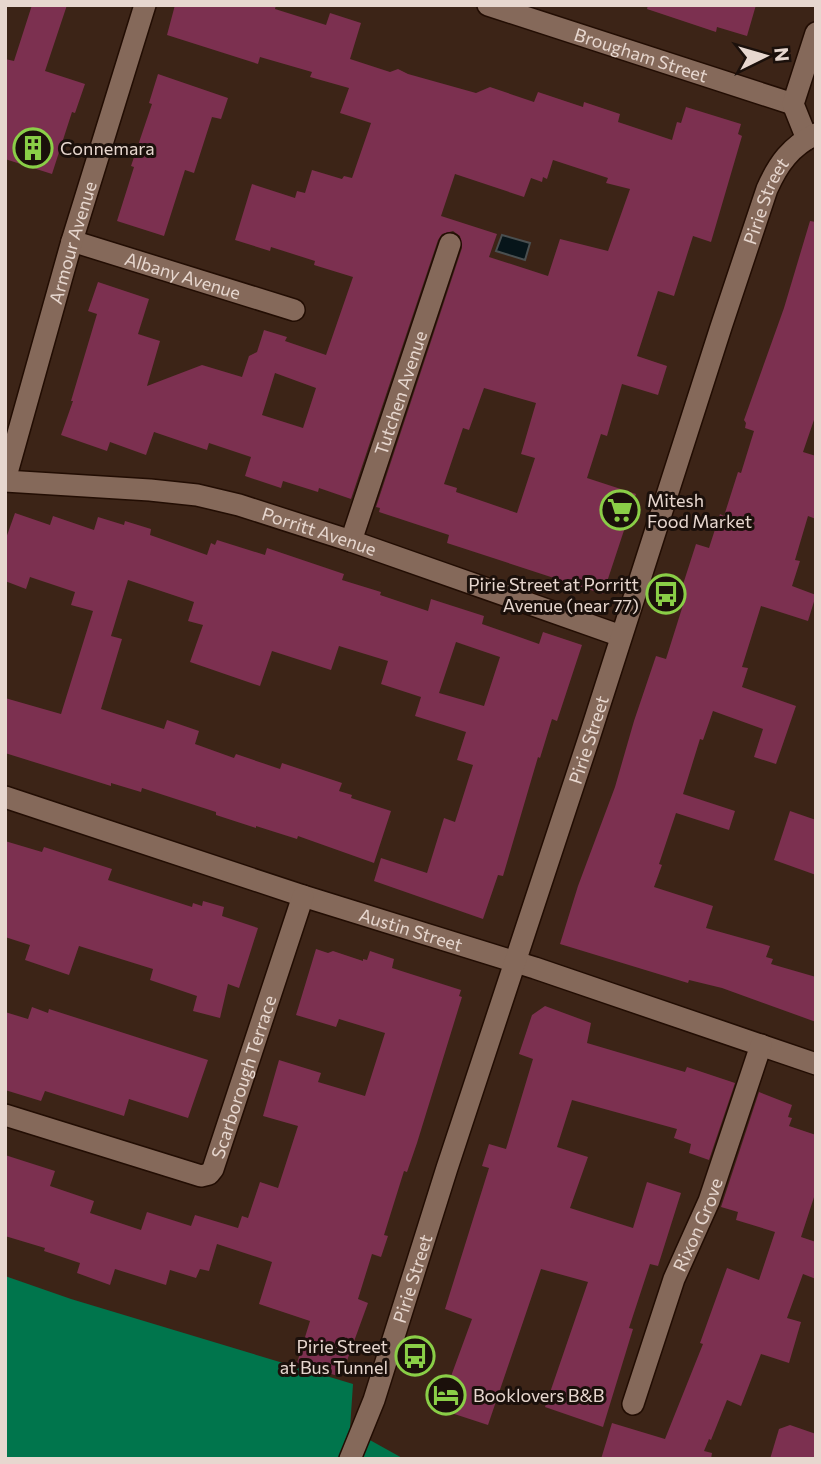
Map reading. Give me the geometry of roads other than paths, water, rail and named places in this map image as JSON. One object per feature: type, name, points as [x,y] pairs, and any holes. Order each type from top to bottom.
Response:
[{"type":"street","name":"Armour Avenue","points":[[5,481],[72,241],[145,5]]},
{"type":"street","name":"Brougham Street","points":[[488,5],[793,104]]},
{"type":"street","points":[[793,104],[816,33]]},
{"type":"street","name":"Pirie Street","points":[[350,1459],[371,1409],[447,1168],[767,190],[792,149],[811,137],[793,104]]},
{"type":"street","name":"Albany Avenue","points":[[72,241],[294,310]]},
{"type":"street","name":"Tutchen Avenue","points":[[351,541],[450,244]]},
{"type":"street","name":"Porritt Avenue","points":[[5,481],[150,490],[197,495],[239,505],[351,541],[621,636]]},
{"type":"street","name":"Austin Street","points":[[5,797],[303,896],[516,961],[816,1064]]},
{"type":"street","name":"Scarborough Terrace","points":[[5,1115],[201,1176],[209,1174],[250,1061],[303,896]]},
{"type":"street","name":"Rixon Grove","points":[[633,1404],[674,1279],[709,1201],[761,1045]]},
{"type":"place","name":"Connemara","points":[[33,148]]},
{"type":"place","name":"Mitesh Food Market","points":[[620,510]]},
{"type":"place","name":"Pirie Street at Porritt Avenue (near 77)","points":[[666,594]]},
{"type":"place","name":"Pirie Street at Bus Tunnel","points":[[415,1356]]},
{"type":"place","name":"Booklovers B&B","points":[[446,1395]]}]
